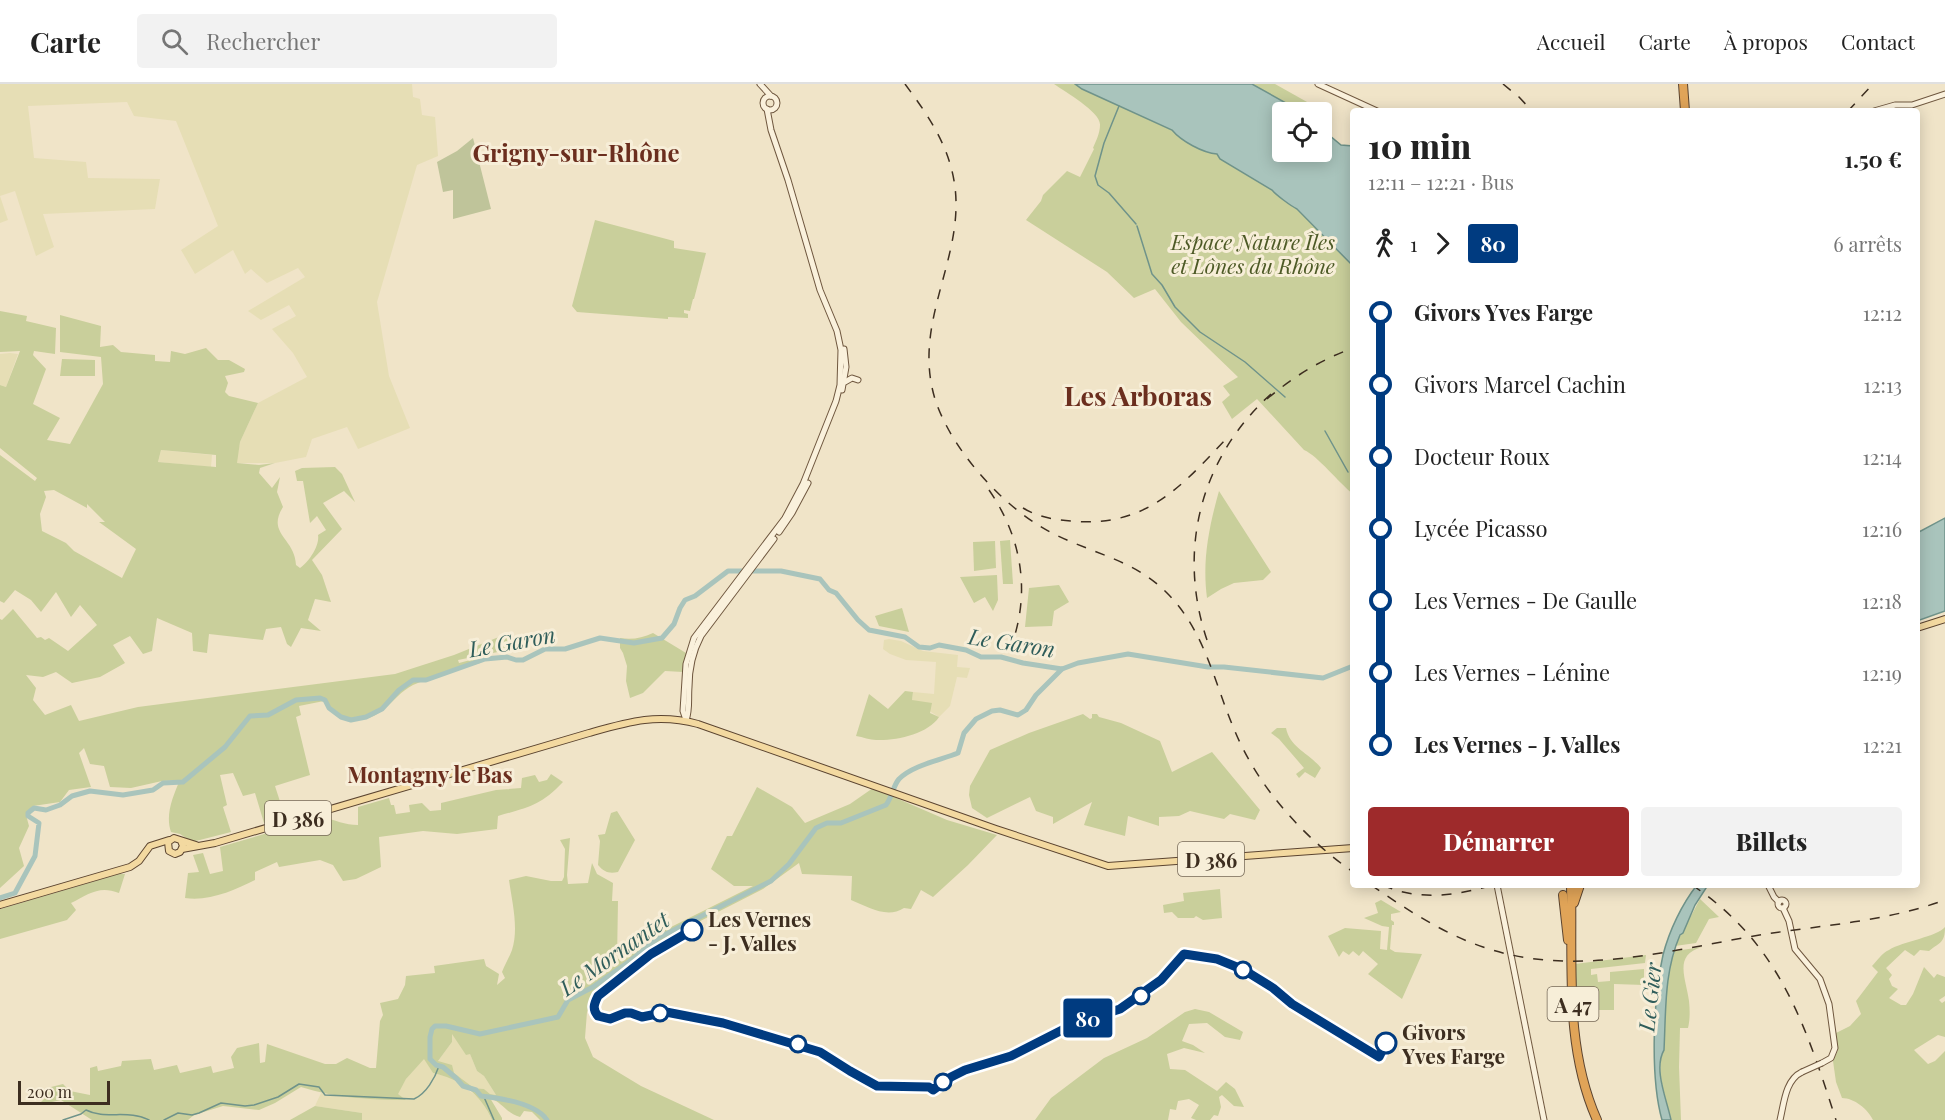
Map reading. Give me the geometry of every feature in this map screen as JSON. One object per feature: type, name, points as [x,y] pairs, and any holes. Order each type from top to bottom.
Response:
[{"type":"highway","points":[[1685,84],[1687,108]]},
{"type":"highway","name":"A 47","points":[[1567,888],[1570,1024],[1573,1056],[1579,1085],[1592,1120]]},
{"type":"highway","name":"A 47","points":[[1567,888],[1572,955],[1573,1024],[1577,1056],[1585,1090],[1597,1120]]},
{"type":"highway","points":[[1572,955],[1574,903],[1579,888]]},
{"type":"highway","points":[[1563,896],[1568,939]]},
{"type":"main road","points":[[758,84],[768,97]]},
{"type":"main road","points":[[1318,84],[1370,108]]},
{"type":"main road","points":[[1882,108],[1912,105],[1945,93]]},
{"type":"main road","points":[[686,720],[689,713],[686,703],[692,650],[744,576],[783,526],[805,489],[839,402],[844,383],[842,343],[824,295],[771,130],[769,109],[763,103],[768,97]]},
{"type":"main road","points":[[768,97],[775,97],[777,103],[769,109]]},
{"type":"main road","points":[[753,565],[785,518],[803,484],[836,401],[844,367]]},
{"type":"main road","points":[[844,383],[850,378],[858,380]]},
{"type":"main road","points":[[1920,628],[1945,620]]},
{"type":"main road","points":[[686,703],[690,657]]},
{"type":"main road","name":"D 386","points":[[182,849],[208,844],[633,721],[653,718],[686,720],[1108,866],[1350,848]]},
{"type":"main road","points":[[0,905],[129,867],[139,861],[150,846],[174,838],[181,841],[182,849],[175,854],[168,849],[155,848],[146,852]]},
{"type":"main road","points":[[168,849],[170,840]]},
{"type":"main road","name":"D 386","points":[[181,841],[194,845],[208,844]]},
{"type":"main road","points":[[1498,888],[1544,1120]]},
{"type":"main road","points":[[1563,896],[1566,888]]},
{"type":"main road","points":[[1769,888],[1779,902],[1785,901],[1786,906],[1783,908],[1789,921],[1795,949],[1820,979],[1829,1004],[1835,1048],[1831,1058],[1795,1076],[1790,1083],[1780,1120]]},
{"type":"shaded area","points":[[0,84],[412,84],[413,97],[420,99],[422,115],[435,117],[438,156],[417,165],[377,302],[389,376],[410,428],[358,449],[347,427],[312,439],[306,457],[275,463],[236,463],[240,442],[258,403],[307,377],[293,353],[272,329],[296,316],[289,305],[261,320],[248,311],[305,277],[298,268],[267,283],[251,269],[245,274],[233,250],[195,274],[181,250],[218,226],[176,121],[134,116],[127,102],[28,106],[34,158],[86,162],[88,178],[160,179],[155,209],[43,214],[54,247],[36,256],[15,191],[0,196]]},
{"type":"shaded area","points":[[0,196],[8,220],[0,223]]},
{"type":"shaded area","points":[[0,354],[18,354],[6,387],[0,385]]},
{"type":"shaded area","points":[[161,450],[212,455],[211,467],[158,462]]},
{"type":"shaded area","points":[[884,640],[901,641],[923,651],[958,655],[957,667],[970,668],[967,678],[957,677],[950,706],[939,717],[912,700],[913,692],[934,694],[936,662],[906,660],[890,654],[883,649]]},
{"type":"shaded area","points":[[452,1033],[470,1054],[477,1071],[484,1076],[496,1095],[484,1089],[475,1088],[492,1120],[362,1120],[362,1113],[315,1106],[321,1093],[363,1099],[405,1099],[397,1094],[406,1079],[424,1058],[433,1073],[449,1077],[478,1097],[474,1088],[438,1061],[452,1042]]},
{"type":"green space","name":"Espace Nature Îles et Lônes du Rhône","points":[[1054,84],[1165,84],[1272,158],[1272,162],[1278,162],[1350,212],[1350,491],[1316,458],[1304,450],[1257,399],[1232,419],[1222,402],[1230,395],[1223,386],[1238,377],[1181,322],[1155,289],[1134,298],[1107,272],[1026,220],[1043,195],[1067,171],[1080,177],[1098,137],[1100,125],[1095,114]]},
{"type":"green space","points":[[1252,84],[1275,84],[1307,102],[1284,102]]},
{"type":"green space","points":[[473,138],[491,209],[453,219],[453,190],[443,192],[437,162],[457,151]]},
{"type":"green space","points":[[595,220],[674,241],[674,248],[706,253],[690,311],[684,310],[688,318],[668,317],[668,319],[577,312],[572,306]]},
{"type":"green space","points":[[0,311],[27,316],[26,321],[56,328],[55,354],[34,351],[33,355],[46,369],[33,404],[60,418],[47,440],[70,444],[103,384],[101,357],[60,352],[60,315],[101,326],[100,347],[113,345],[121,352],[155,355],[155,361],[170,362],[171,351],[185,354],[206,348],[218,360],[229,360],[245,369],[244,372],[225,376],[228,383],[225,392],[229,396],[258,403],[240,442],[237,463],[259,465],[275,463],[260,468],[259,473],[272,488],[280,477],[277,492],[283,507],[279,516],[279,530],[291,548],[296,565],[300,568],[313,554],[318,535],[326,530],[317,516],[310,523],[303,481],[297,481],[295,471],[302,468],[335,467],[342,474],[355,502],[344,491],[323,503],[342,529],[312,560],[322,575],[331,602],[315,599],[308,620],[321,631],[301,628],[291,647],[287,644],[281,627],[266,629],[263,640],[209,634],[207,653],[193,651],[192,633],[157,618],[152,651],[143,654],[130,636],[113,645],[125,663],[100,677],[72,683],[56,672],[43,677],[26,675],[36,688],[33,700],[45,715],[71,705],[79,721],[138,707],[395,674],[454,655],[511,632],[518,648],[458,660],[459,663],[482,657],[480,663],[413,685],[384,709],[368,718],[351,720],[343,718],[329,708],[324,701],[299,706],[301,715],[296,717],[310,775],[275,786],[285,817],[264,823],[255,793],[243,796],[233,773],[220,775],[227,805],[223,807],[231,832],[192,842],[180,834],[171,832],[169,826],[171,806],[180,780],[162,781],[131,788],[110,787],[104,766],[90,764],[84,748],[79,753],[91,787],[69,790],[60,802],[33,806],[26,815],[29,826],[19,848],[24,866],[0,888],[0,619],[2,620],[13,609],[37,638],[41,637],[45,640],[49,638],[68,651],[97,625],[80,605],[71,617],[56,592],[41,612],[31,600],[15,590],[4,603],[0,601],[0,455],[35,481],[37,478],[0,448],[0,385],[6,387],[20,351],[0,352]],"holes":[[[161,450],[216,455],[216,467],[158,462]],[[54,490],[87,508],[87,504],[105,522],[99,522],[136,549],[122,578],[74,551],[66,543],[42,531],[40,514],[46,497],[44,491]]]},
{"type":"green space","points":[[62,359],[95,360],[95,376],[60,376]]},
{"type":"green space","points":[[1219,491],[1271,572],[1263,580],[1234,583],[1207,598],[1205,570],[1207,544]]},
{"type":"green space","points":[[1010,540],[1013,584],[1003,584],[1000,541]]},
{"type":"green space","points":[[995,541],[996,568],[974,571],[973,542]]},
{"type":"green space","points":[[997,575],[998,600],[993,611],[985,597],[974,603],[960,577]]},
{"type":"green space","points":[[1059,585],[1069,602],[1054,611],[1052,626],[1025,627],[1029,588]]},
{"type":"green space","points":[[902,608],[909,632],[879,626],[875,616]]},
{"type":"green space","points":[[653,633],[686,653],[683,672],[665,671],[643,693],[630,698],[626,681],[627,666],[620,648],[620,638],[637,638]]},
{"type":"green space","points":[[905,691],[913,692],[912,700],[932,703],[930,713],[939,717],[934,723],[920,732],[893,739],[874,740],[856,736],[869,694],[888,709]]},
{"type":"green space","points":[[1083,714],[1090,719],[1092,714],[1097,714],[1099,717],[1121,723],[1160,741],[1172,772],[1212,752],[1260,810],[1255,820],[1230,814],[1224,819],[1190,811],[1179,816],[1159,817],[1159,826],[1128,816],[1125,836],[1084,825],[1092,802],[1053,824],[1053,817],[1036,811],[1030,797],[987,818],[972,808],[969,795],[970,786],[990,750]]},
{"type":"green space","points":[[1277,728],[1286,728],[1295,745],[1321,768],[1315,778],[1305,772],[1299,778],[1296,774],[1304,768],[1271,733]]},
{"type":"green space","points":[[551,774],[563,782],[534,805],[498,816],[497,829],[457,834],[423,831],[379,837],[381,867],[356,879],[343,881],[333,865],[320,860],[279,867],[277,862],[255,872],[255,880],[230,891],[212,897],[185,898],[188,873],[199,872],[193,855],[203,853],[210,874],[223,871],[220,847],[322,817],[358,825],[358,807],[389,798],[396,814],[410,812],[409,805],[422,803],[430,811],[441,810],[441,803],[496,790],[521,788],[522,778],[535,775],[539,782],[547,780]]},
{"type":"green space","points":[[757,787],[792,807],[805,823],[850,804],[873,788],[947,820],[997,835],[933,897],[921,890],[911,909],[904,908],[891,912],[877,911],[851,900],[852,876],[802,874],[799,863],[763,889],[671,936],[596,996],[587,1012],[585,1038],[593,1057],[641,1086],[714,1120],[540,1120],[532,1112],[524,1111],[520,1117],[515,1115],[490,1098],[502,1118],[502,1120],[492,1120],[476,1095],[452,1079],[433,1073],[424,1059],[406,1079],[398,1094],[406,1100],[353,1098],[301,1087],[259,1110],[223,1106],[194,1115],[188,1120],[92,1120],[61,1100],[43,1104],[41,1102],[47,1096],[46,1090],[63,1084],[70,1091],[90,1095],[90,1068],[97,1066],[98,1071],[121,1066],[122,1061],[151,1059],[154,1070],[177,1065],[180,1073],[211,1066],[213,1073],[234,1068],[231,1057],[237,1048],[259,1043],[260,1063],[265,1062],[267,1044],[325,1064],[336,1064],[347,1058],[370,1068],[376,1068],[380,1021],[383,1015],[380,1003],[398,999],[405,985],[406,976],[435,973],[434,966],[484,959],[486,966],[499,974],[497,985],[505,978],[502,972],[512,950],[515,933],[509,880],[526,876],[562,881],[565,849],[560,840],[570,838],[568,884],[588,883],[592,863],[597,874],[613,883],[612,901],[618,901],[617,960],[650,935],[661,932],[753,886],[734,886],[711,869],[727,836],[732,836]],"holes":[[[452,1034],[466,1055],[470,1054],[477,1071],[484,1076],[496,1095],[484,1089],[474,1088],[454,1073],[452,1065],[438,1061],[452,1042]]]},
{"type":"green space","points":[[617,811],[635,840],[618,872],[609,873],[598,865],[600,841],[598,835],[605,834],[611,813]]},
{"type":"green space","points":[[125,874],[119,893],[106,890],[94,892],[71,903],[76,910],[67,920],[0,939],[0,909]]},
{"type":"green space","points":[[1220,889],[1222,918],[1203,920],[1196,916],[1178,918],[1172,912],[1164,913],[1163,905],[1184,901],[1183,893]]},
{"type":"green space","points":[[1700,899],[1719,917],[1709,919],[1696,943],[1675,946]]},
{"type":"green space","points":[[1381,900],[1401,912],[1391,914],[1394,925],[1392,925],[1390,949],[1395,952],[1422,954],[1402,999],[1368,974],[1378,964],[1363,951],[1359,956],[1353,951],[1349,955],[1343,951],[1339,957],[1328,936],[1345,928],[1381,931],[1380,949],[1387,950],[1389,927],[1364,918],[1378,913],[1375,903]]},
{"type":"green space","points":[[1945,927],[1943,939],[1929,951],[1920,950],[1914,956],[1905,950],[1886,968],[1892,975],[1889,979],[1892,986],[1898,989],[1889,998],[1901,1005],[1906,1005],[1913,994],[1924,967],[1934,978],[1937,974],[1945,977],[1945,996],[1939,1000],[1942,1003],[1945,1001],[1945,1037],[1938,1035],[1914,1050],[1928,1064],[1935,1061],[1945,1051],[1945,1120],[1873,1120],[1860,1105],[1842,1098],[1836,1082],[1833,1061],[1838,1050],[1836,1033],[1850,1026],[1861,1014],[1856,1001],[1878,972],[1872,966],[1886,951],[1935,934]]},
{"type":"green space","points":[[1702,947],[1687,956],[1684,962],[1690,1015],[1688,1028],[1680,1028],[1681,1120],[1671,1120],[1662,1085],[1660,1066],[1664,1050],[1668,975],[1675,951]]},
{"type":"green space","points":[[1646,955],[1645,963],[1591,969],[1591,975],[1597,974],[1598,982],[1610,981],[1610,972],[1644,969],[1644,985],[1614,984],[1614,1010],[1577,1010],[1575,964]]},
{"type":"green space","points":[[1195,1009],[1209,1012],[1243,1032],[1240,1040],[1225,1037],[1207,1023],[1189,1024],[1182,1041],[1205,1053],[1184,1048],[1167,1054],[1170,1069],[1185,1070],[1217,1091],[1226,1082],[1235,1089],[1244,1107],[1234,1106],[1222,1095],[1219,1097],[1221,1107],[1218,1116],[1214,1115],[1210,1120],[1191,1118],[1199,1105],[1189,1099],[1178,1101],[1176,1110],[1170,1109],[1168,1120],[1035,1120],[1051,1098],[1104,1058],[1147,1038],[1185,1012]]},
{"type":"green space","points":[[315,1106],[362,1113],[362,1120],[290,1120]]},
{"type":"water","points":[[1075,84],[1252,84],[1284,102],[1272,102],[1272,162],[1332,162],[1332,138],[1341,145],[1350,146],[1350,263],[1297,209],[1272,190],[1220,159],[1217,154],[1193,146],[1172,130]]},
{"type":"water","points":[[1945,518],[1945,611],[1920,620],[1920,531]]},
{"type":"water","points":[[1695,888],[1706,888],[1680,935],[1668,977],[1664,1050],[1660,1075],[1671,1120],[1662,1120],[1654,1061],[1657,994],[1663,955],[1672,927]]},
{"type":"waterway","points":[[1119,106],[1104,143],[1095,176],[1098,185],[1109,193],[1136,224]]},
{"type":"waterway","points":[[1137,226],[1152,274],[1162,285],[1175,307],[1200,332],[1245,362],[1285,397]]},
{"type":"waterway","points":[[1325,431],[1348,472]]},
{"type":"waterway","name":"Le Garon","points":[[0,898],[15,893],[35,856],[39,823],[28,816],[34,808],[46,810],[60,805],[72,796],[90,791],[123,795],[153,790],[163,783],[183,782],[225,747],[250,716],[268,715],[296,700],[320,698],[325,700],[329,708],[341,717],[351,720],[366,717],[382,709],[399,690],[413,680],[426,680],[485,659],[507,657],[523,660],[545,649],[565,649],[600,638],[634,643],[662,638],[674,624],[685,600],[695,596],[728,571],[781,571],[820,579],[829,590],[836,593],[869,630],[905,637],[919,647],[930,648],[939,645],[966,650],[981,657],[1001,657],[1062,669],[1078,663],[1128,654],[1208,667],[1323,678],[1350,667]]},
{"type":"waterway","name":"Le Mornantet","points":[[547,1120],[542,1114],[526,1105],[481,1096],[476,1090],[463,1086],[443,1067],[436,1065],[430,1059],[432,1029],[435,1026],[446,1026],[480,1034],[558,1017],[568,1000],[593,987],[658,938],[771,881],[789,864],[816,828],[827,823],[841,823],[886,805],[897,782],[905,774],[919,766],[958,753],[964,733],[976,719],[992,711],[1000,710],[1018,715],[1026,710],[1036,695],[1062,669]]},
{"type":"waterway","points":[[164,1120],[178,1113],[192,1115],[199,1113],[221,1103],[254,1105],[278,1097],[299,1084],[319,1087],[325,1095],[414,1099],[430,1085],[439,1066]]},
{"type":"waterway","points":[[484,1097],[494,1120]]},
{"type":"waterway","points":[[63,1120],[86,1110],[101,1114],[133,1115],[149,1120]]},
{"type":"railway","points":[[905,84],[939,136],[949,159],[956,200],[949,257],[930,340],[929,369],[935,399],[954,440],[984,479],[1002,497],[1039,526],[1129,566],[1155,582],[1167,593],[1180,608],[1200,640],[1234,729],[1255,770],[1283,809],[1299,826],[1350,870]]},
{"type":"railway","points":[[1503,84],[1529,108]]},
{"type":"railway","points":[[1851,108],[1873,84]]},
{"type":"railway","points":[[1267,399],[1307,370],[1350,349]]},
{"type":"railway","points":[[1207,640],[1198,607],[1194,573],[1195,540],[1201,508],[1212,476],[1227,447],[1247,419],[1271,394]]},
{"type":"railway","points":[[1023,508],[1041,516],[1066,521],[1121,518],[1141,511],[1177,488],[1226,439]]},
{"type":"railway","points":[[989,490],[1008,525],[1019,561],[1021,599],[1014,638]]},
{"type":"railway","points":[[1376,888],[1453,935],[1483,947],[1518,956],[1553,961],[1588,961],[1660,953],[1766,934],[1879,918],[1945,900]]},
{"type":"railway","points":[[1391,888],[1423,895],[1451,894],[1480,888]]},
{"type":"railway","points":[[1696,888],[1722,908],[1747,933],[1768,960],[1800,1019],[1836,1120]]},
{"type":"bus line","name":"80","points":[[692,930],[651,954],[598,996],[594,1003],[594,1011],[598,1016],[610,1019],[625,1013],[642,1017],[666,1012],[723,1023],[806,1046],[877,1086],[929,1087],[933,1090],[951,1077],[974,1066],[1011,1056],[1090,1017],[1116,1011],[1130,1004],[1161,980],[1184,954],[1217,959],[1244,970],[1273,988],[1292,1004],[1379,1057],[1386,1043]]},
{"type":"place","name":"Les Vernes - J. Valles","points":[[692,930]]},
{"type":"place","name":"Givors Yves Farge","points":[[1386,1043]]},
{"type":"district","name":"Grigny-sur-Rhône","points":[[576,152]]},
{"type":"district","name":"Les Arboras","points":[[1138,395]]},
{"type":"district","name":"Montagny le Bas","points":[[430,774]]},
{"type":"water label","name":"Le Gier","points":[[1649,997]]}]
